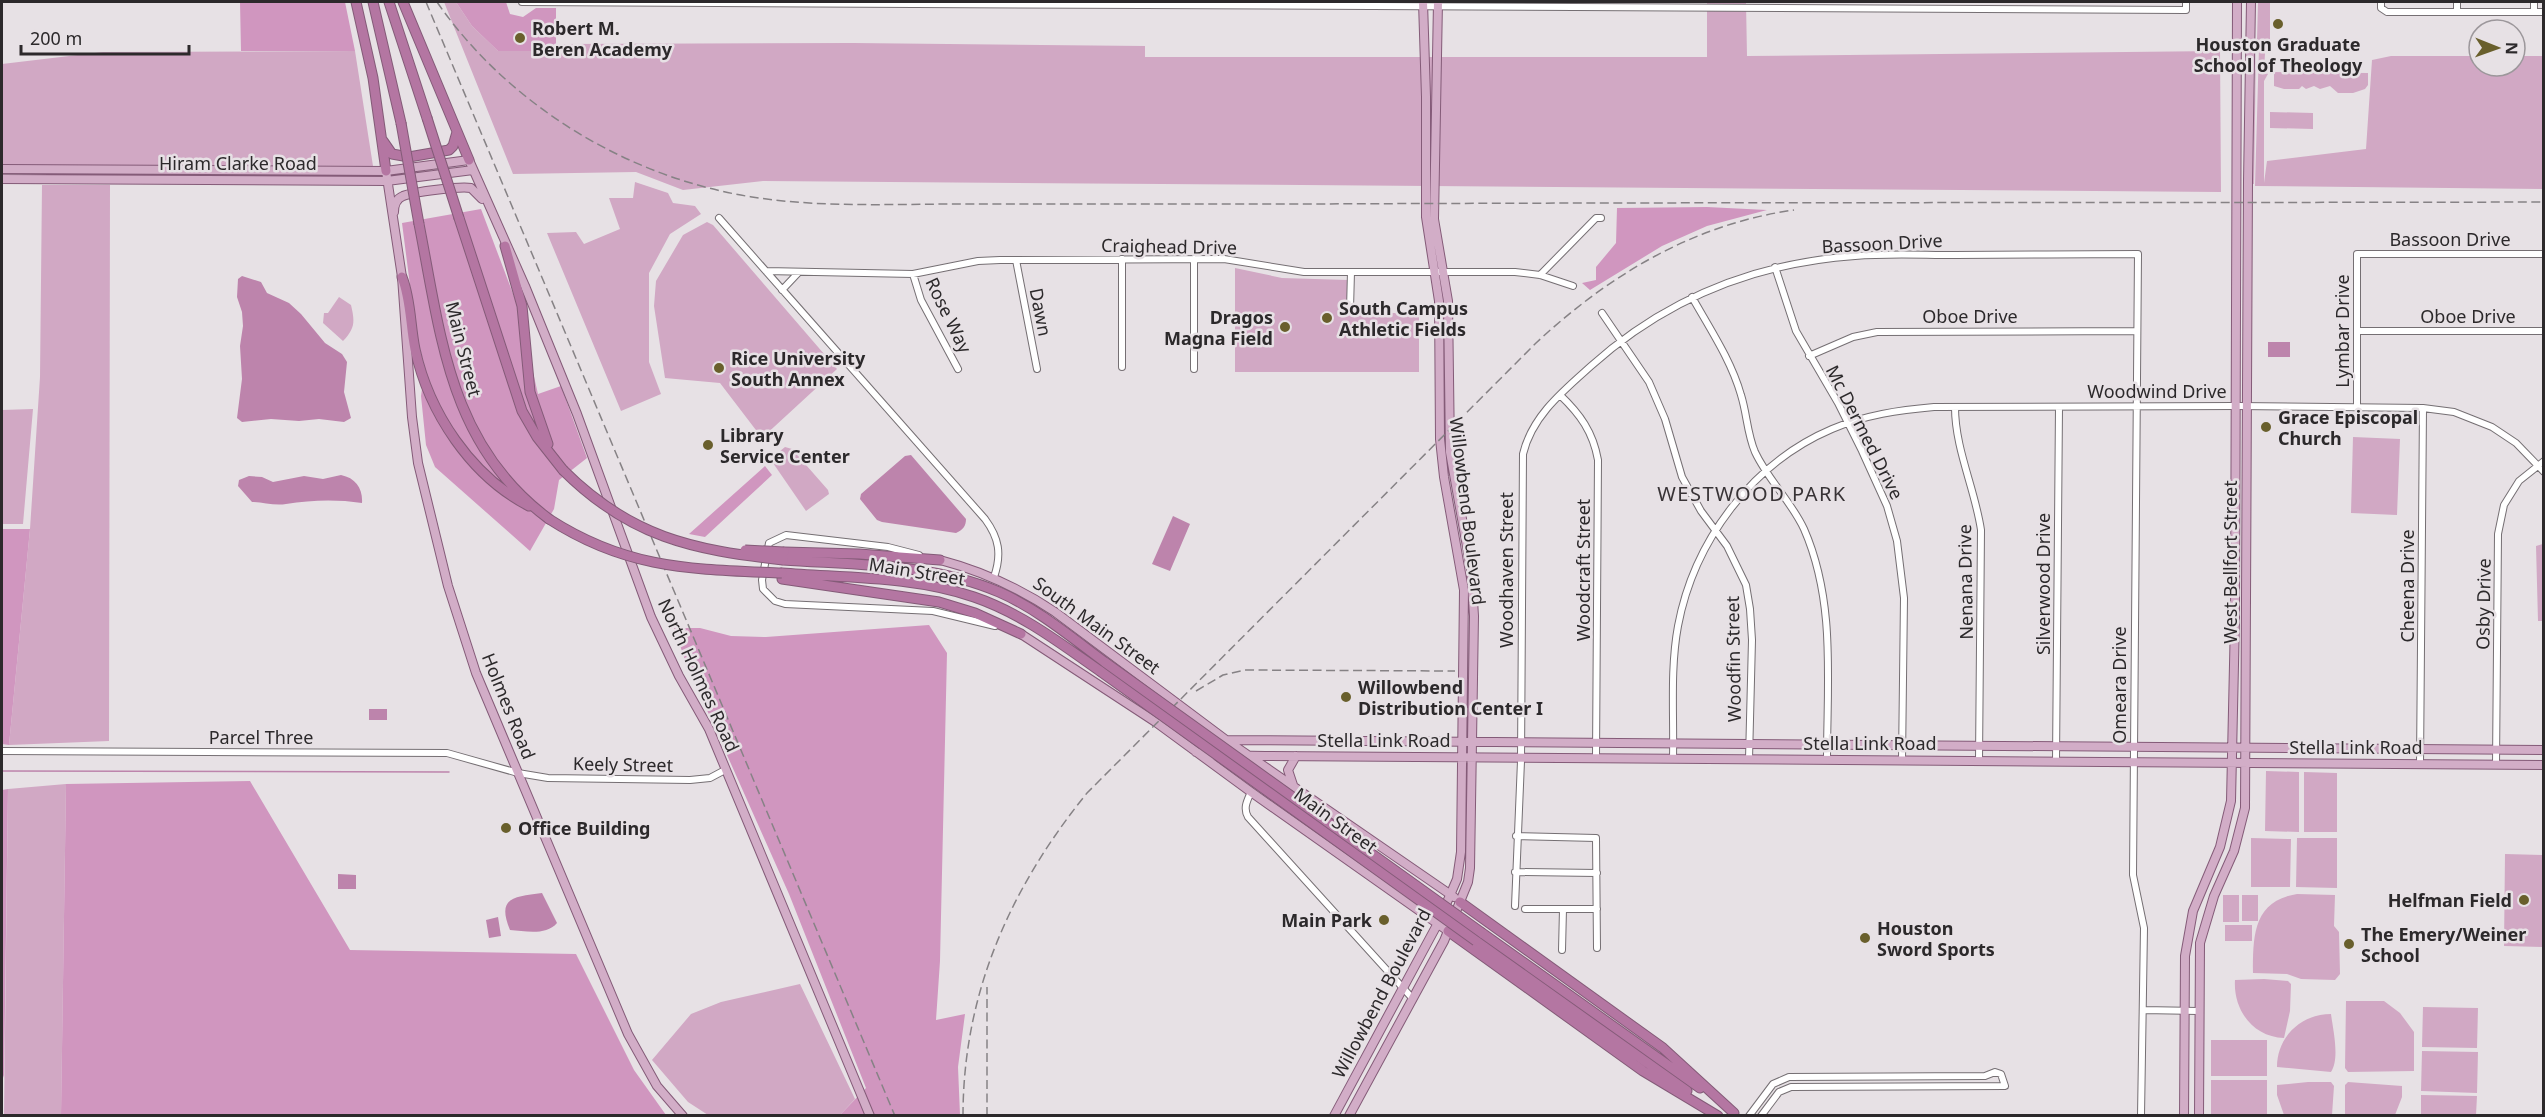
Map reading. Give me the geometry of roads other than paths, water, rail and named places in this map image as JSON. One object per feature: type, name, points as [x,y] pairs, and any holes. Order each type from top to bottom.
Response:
[{"type":"highway","points":[[356,2],[373,78],[386,171]]},
{"type":"highway","name":"Main Street","points":[[373,2],[401,123],[449,372],[460,405],[475,435],[492,461],[539,512],[586,541],[625,557],[660,565],[782,576],[908,582],[966,594],[1025,620],[1100,671],[1472,943],[1720,1116]]},
{"type":"highway","name":"Main Street","points":[[389,2],[522,411],[537,436],[560,466],[593,497],[625,519],[662,537],[701,548],[910,569],[976,583],[1021,603],[1736,1114]]},
{"type":"highway","points":[[403,2],[469,160]]},
{"type":"highway","points":[[382,139],[392,154],[409,157],[449,150],[453,146],[457,130]]},
{"type":"highway","points":[[505,246],[522,306],[530,392],[543,435],[560,466]]},
{"type":"highway","points":[[402,277],[408,294],[416,352],[434,404],[447,428],[460,447],[493,481],[539,512]]},
{"type":"highway","points":[[783,556],[859,554],[940,560]]},
{"type":"highway","points":[[782,576],[939,602],[975,613],[1021,634]]},
{"type":"highway","points":[[1460,902],[1663,1048],[1736,1114]]},
{"type":"highway","points":[[1472,943],[1466,936],[1472,920],[1483,918]]},
{"type":"highway","points":[[1448,931],[1472,943]]},
{"type":"main road","name":"West Bellfort Street","points":[[2184,1116],[2185,956],[2188,933],[2193,911],[2227,824],[2233,763],[2235,678],[2246,484],[2237,328],[2237,2]]},
{"type":"main road","name":"West Bellfort Street","points":[[2199,1116],[2200,943],[2214,896],[2241,829],[2245,808],[2247,679],[2236,484],[2247,328],[2251,2]]},
{"type":"main road","points":[[1423,4],[1431,12],[1437,49]]},
{"type":"main road","name":"Willowbend Boulevard","points":[[1334,1116],[1403,990],[1451,895],[1457,879],[1463,836],[1465,615],[1446,452],[1444,312],[1434,219],[1431,96],[1423,4]]},
{"type":"main road","name":"Willowbend Boulevard","points":[[1431,96],[1437,49],[1438,4]]},
{"type":"main road","points":[[2237,43],[2251,44]]},
{"type":"main road","points":[[469,160],[505,246]]},
{"type":"main road","name":"Hiram Clarke Road","points":[[2,169],[115,174],[202,174],[291,170],[386,171],[469,160]]},
{"type":"main road","points":[[37,169],[37,179]]},
{"type":"main road","points":[[291,170],[291,180]]},
{"type":"main road","name":"Hiram Clarke Road","points":[[202,174],[291,180],[387,181],[473,170]]},
{"type":"main road","points":[[386,171],[402,277]]},
{"type":"main road","name":"Hiram Clarke Road","points":[[2,179],[115,174]]},
{"type":"main road","points":[[394,222],[395,204],[404,196],[467,187],[474,190],[488,206]]},
{"type":"main road","name":"North Holmes Road","points":[[505,246],[525,286],[577,414],[651,617],[679,676],[708,729],[870,1116]]},
{"type":"main road","name":"Holmes Road","points":[[402,277],[412,417],[418,463],[459,623],[477,673],[628,1034],[657,1086],[683,1116]]},
{"type":"main road","points":[[2237,328],[2247,328]]},
{"type":"main road","name":"Willowbend Boulevard","points":[[1349,1116],[1448,931],[1468,882],[1473,836],[1474,616],[1471,569],[1446,452]]},
{"type":"main road","points":[[2236,484],[2246,484]]},
{"type":"main road","name":"South Main Street","points":[[940,560],[994,578],[1026,592],[1226,740],[1460,902]]},
{"type":"main road","points":[[1465,615],[1474,616]]},
{"type":"main road","name":"South Main Street","points":[[1021,634],[1196,752],[1448,931]]},
{"type":"main road","points":[[2235,678],[2247,679]]},
{"type":"main road","points":[[1183,743],[1198,719]]},
{"type":"main road","name":"Stella Link Road","points":[[1226,740],[2544,750]]},
{"type":"main road","points":[[1340,741],[1340,756]]},
{"type":"main road","name":"Stella Link Road","points":[[1196,752],[1250,756],[2544,765]]},
{"type":"main road","points":[[1293,785],[1288,771],[1296,756]]},
{"type":"main road","points":[[1463,836],[1473,836]]},
{"type":"main road","points":[[2216,856],[2229,862]]},
{"type":"main road","points":[[1414,907],[1428,905],[1434,892],[1430,880]]},
{"type":"main road","points":[[1364,1061],[1374,1067]]},
{"type":"street","points":[[522,2],[2105,5],[2186,10],[2186,2]]},
{"type":"street","points":[[2457,2],[2457,12]]},
{"type":"street","points":[[2534,2],[2534,12]]},
{"type":"street","points":[[2380,3],[2383,10],[2387,12],[2544,12]]},
{"type":"street","points":[[719,218],[986,519],[999,545],[999,560],[994,578]]},
{"type":"street","points":[[1540,275],[1596,218],[1601,218]]},
{"type":"street","name":"Bassoon Drive","points":[[1560,395],[1622,339],[1692,297],[1713,287],[1775,267],[1856,256],[2138,254]]},
{"type":"street","name":"Omeara Drive","points":[[2138,254],[2133,875],[2144,919],[2141,1116]]},
{"type":"street","name":"Bassoon Drive","points":[[2357,254],[2544,254]]},
{"type":"street","name":"Lymbar Drive","points":[[2357,254],[2357,407]]},
{"type":"street","points":[[1122,259],[1122,367]]},
{"type":"street","points":[[1194,259],[1194,369]]},
{"type":"street","name":"Craighead Drive","points":[[766,271],[913,274],[978,261],[1194,259],[1234,260],[1304,272],[1515,272],[1540,275],[1574,286]]},
{"type":"street","name":"Dawn","points":[[1016,260],[1037,369]]},
{"type":"street","name":"Mc Dermed Drive","points":[[1775,267],[1789,313],[1809,356],[1848,423],[1887,506],[1901,560],[1904,598],[1902,760]]},
{"type":"street","points":[[782,290],[799,272]]},
{"type":"street","points":[[1350,309],[1351,272]]},
{"type":"street","name":"Rose Way","points":[[913,274],[921,300],[958,369]]},
{"type":"street","points":[[1692,297],[1732,368],[1742,396],[1748,433],[1756,455],[1804,529],[1822,586],[1827,632],[1827,759]]},
{"type":"street","points":[[1602,313],[1622,339]]},
{"type":"street","name":"Oboe Drive","points":[[1809,356],[1853,337],[1877,332],[2136,331]]},
{"type":"street","name":"Oboe Drive","points":[[2357,331],[2544,331]]},
{"type":"street","name":"Woodfin Street","points":[[1622,339],[1656,396],[1687,488],[1738,564],[1746,585],[1750,609],[1749,759]]},
{"type":"street","name":"Woodhaven Street","points":[[1515,906],[1516,836],[1521,757],[1523,454],[1527,439],[1536,423],[1560,395]]},
{"type":"street","name":"Woodcraft Street","points":[[1560,395],[1590,430],[1598,460],[1596,758]]},
{"type":"street","name":"Woodwind Drive","points":[[1673,758],[1674,654],[1677,627],[1692,576],[1715,531],[1732,506],[1767,471],[1797,447],[1848,423],[1886,412],[1955,407],[2423,408],[2454,412],[2484,423],[2516,443],[2542,466]]},
{"type":"street","name":"Nenana Drive","points":[[1955,407],[1957,438],[1974,494],[1981,530],[1979,760]]},
{"type":"street","name":"Silverwood Drive","points":[[2056,761],[2059,407]]},
{"type":"street","name":"Cheena Drive","points":[[2420,764],[2423,408]]},
{"type":"street","name":"Osby Drive","points":[[2496,764],[2499,534],[2504,506],[2519,481],[2542,466]]},
{"type":"street","name":"South Main Street","points":[[940,560],[888,547],[786,535],[769,543],[762,580],[763,589],[775,601],[785,604],[933,611],[1021,634]]},
{"type":"street","name":"Parcel Three","points":[[2,751],[433,752],[465,757],[518,772]]},
{"type":"street","name":"Keely Street","points":[[518,772],[548,778],[588,780],[690,780],[710,778],[725,770]]},
{"type":"street","points":[[1251,792],[1245,812],[1248,817],[1413,999]]},
{"type":"street","points":[[1516,836],[1596,838],[1597,948]]},
{"type":"street","points":[[1515,872],[1597,873]]},
{"type":"street","points":[[1525,909],[1597,909]]},
{"type":"street","points":[[1562,950],[1563,909]]},
{"type":"street","points":[[2143,1010],[2198,1011]]},
{"type":"street","points":[[1749,1116],[1773,1084],[1789,1077],[1971,1076],[1999,1072],[2004,1077],[2005,1086],[1791,1087],[1779,1092],[1761,1116]]},
{"type":"street","points":[[1971,1076],[1971,1086]]},
{"type":"street","points":[[1807,1077],[1807,1087]]},
{"type":"street","points":[[1894,1077],[1894,1087]]},
{"type":"waterway","points":[[2,771],[449,772]]},
{"type":"railway","points":[[426,2],[895,1116]]},
{"type":"railway","points":[[437,2],[493,68],[526,97],[599,145],[638,164],[679,179],[721,191],[780,201],[870,205],[2544,202]]},
{"type":"railway","points":[[963,1116],[965,1070],[972,1026],[982,984],[996,943],[1014,904],[1036,866],[1087,793],[1536,343],[1564,318],[1623,275],[1688,240],[1757,217],[1794,210]]},
{"type":"railway","points":[[1196,691],[1223,675],[1245,670],[1455,671]]},
{"type":"railway","points":[[987,987],[987,1116]]},
{"type":"place","name":"Houston Graduate School of Theology","points":[[2278,24]]},
{"type":"place","name":"Robert M. Beren Academy","points":[[520,38]]},
{"type":"place","name":"South Campus Athletic Fields","points":[[1327,318]]},
{"type":"place","name":"Dragos Magna Field","points":[[1285,327]]},
{"type":"place","name":"Rice University South Annex","points":[[719,368]]},
{"type":"place","name":"Grace Episcopal Church","points":[[2266,427]]},
{"type":"place","name":"Library Service Center","points":[[708,445]]},
{"type":"place","name":"Willowbend Distribution Center I","points":[[1346,697]]},
{"type":"place","name":"Office Building","points":[[506,828]]},
{"type":"place","name":"Helfman Field","points":[[2524,900]]},
{"type":"place","name":"Main Park","points":[[1384,920]]},
{"type":"place","name":"Houston Sword Sports","points":[[1865,938]]},
{"type":"place","name":"The Emery/Weiner School","points":[[2349,944]]},
{"type":"district","name":"WESTWOOD PARK","points":[[1752,493]]}]
